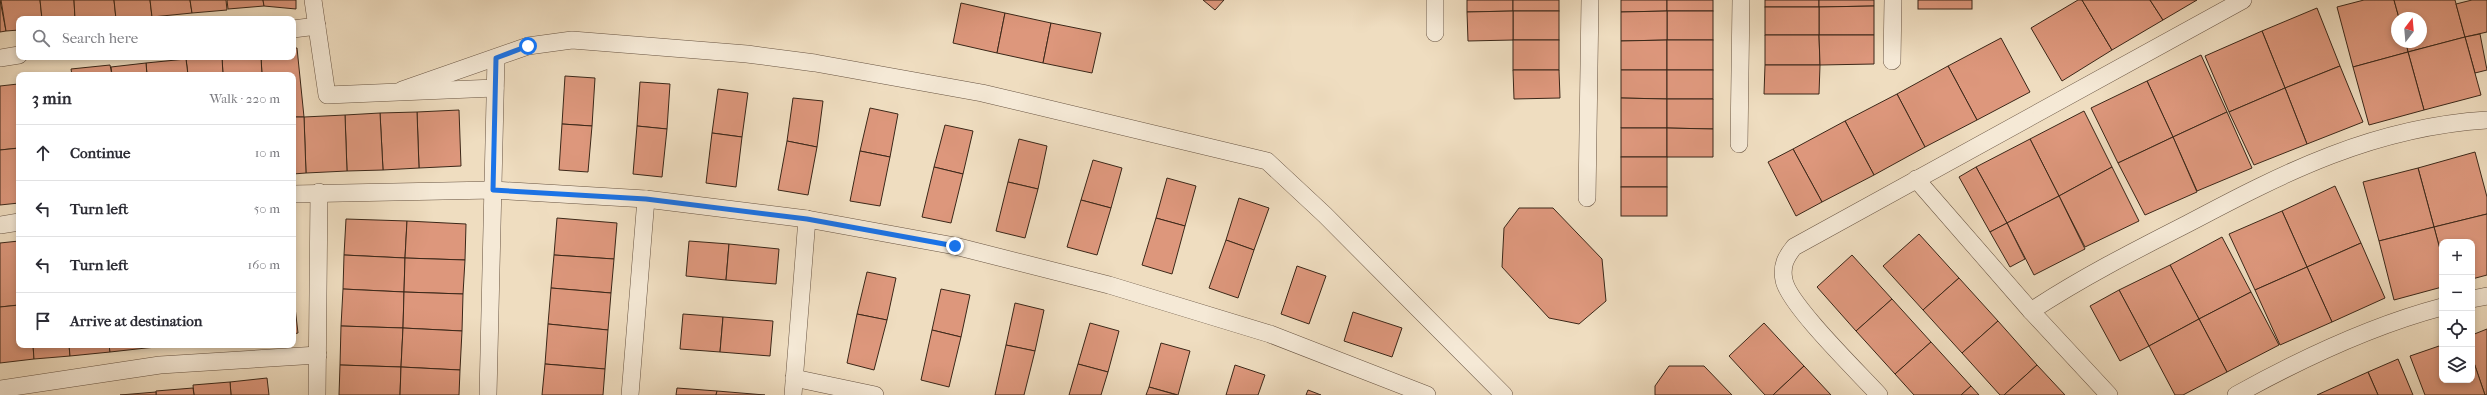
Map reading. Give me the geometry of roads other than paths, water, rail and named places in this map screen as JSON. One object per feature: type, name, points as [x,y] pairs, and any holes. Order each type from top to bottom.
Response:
[{"type":"street","points":[[313,0],[327,95],[402,90],[495,88]]},
{"type":"street","points":[[1435,0],[1435,33]]},
{"type":"street","points":[[1587,198],[1590,0]]},
{"type":"street","points":[[1740,144],[1741,0]]},
{"type":"street","points":[[1892,61],[1893,0]]},
{"type":"street","points":[[1878,395],[1788,294],[1782,269],[1787,256],[1804,240],[2243,0]]},
{"type":"street","points":[[296,28],[317,26]]},
{"type":"street","points":[[402,90],[534,45],[572,40],[747,54],[815,63],[982,93],[1267,161],[1325,215],[1504,395]]},
{"type":"street","points":[[0,58],[16,55]]},
{"type":"street","points":[[488,395],[496,58]]},
{"type":"street","points":[[2031,311],[2072,284],[2286,173],[2322,158],[2402,132],[2441,124],[2487,120]]},
{"type":"street","points":[[1916,179],[2031,311],[2109,395]]},
{"type":"street","points":[[296,194],[319,192],[493,190],[646,199],[807,219],[955,246],[1109,285],[1270,334],[1427,395]]},
{"type":"street","points":[[317,395],[319,192]]},
{"type":"street","points":[[630,395],[646,199]]},
{"type":"street","points":[[793,395],[807,219]]},
{"type":"street","points":[[0,225],[16,222]]},
{"type":"street","points":[[2475,298],[2487,296]]},
{"type":"street","points":[[2236,395],[2272,375],[2364,333],[2413,314],[2439,307]]},
{"type":"street","points":[[0,389],[160,365],[318,355]]},
{"type":"street","points":[[794,378],[875,395]]}]
